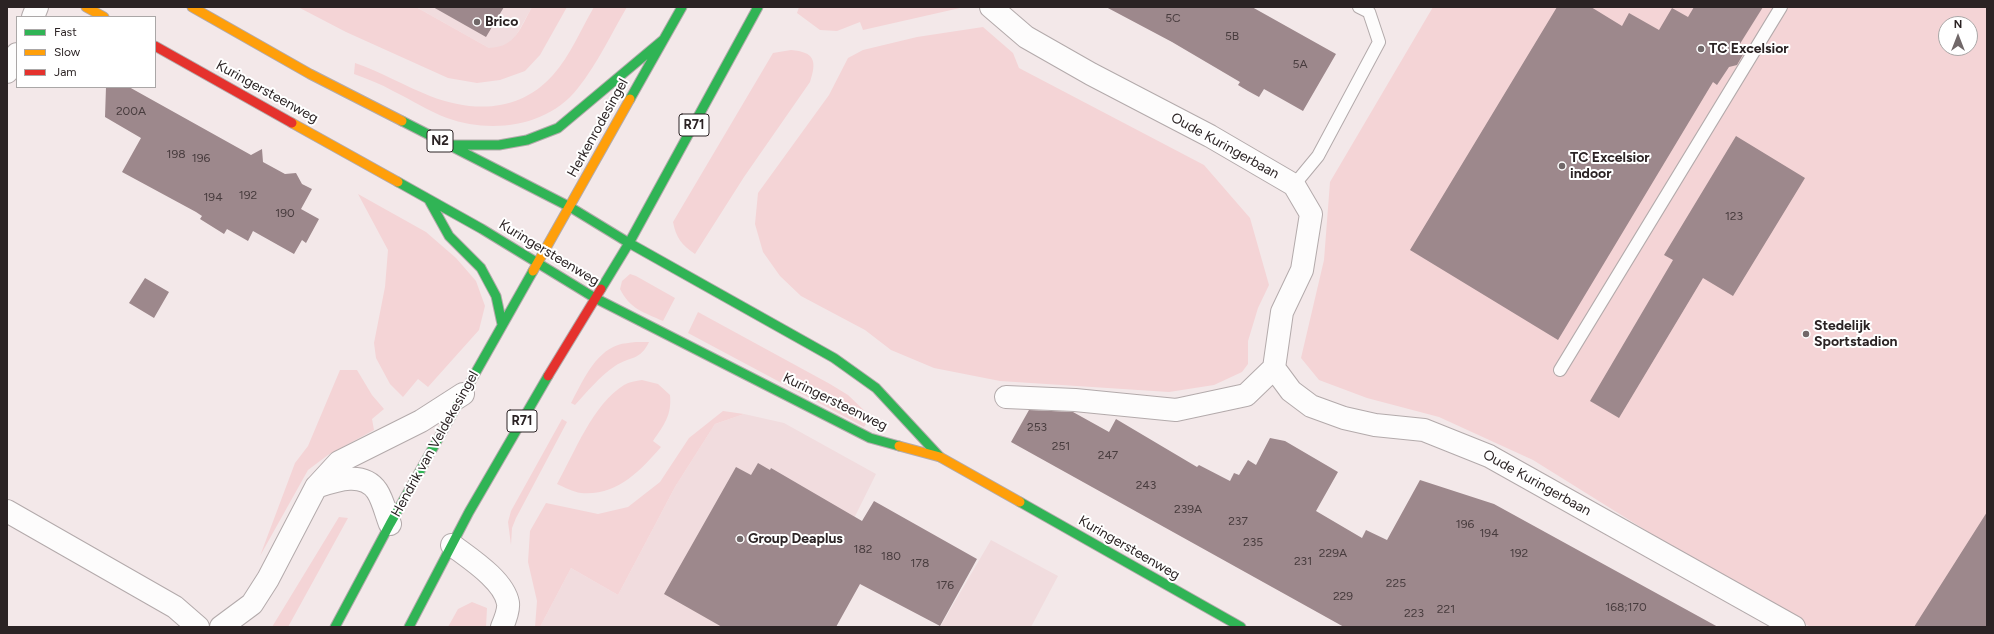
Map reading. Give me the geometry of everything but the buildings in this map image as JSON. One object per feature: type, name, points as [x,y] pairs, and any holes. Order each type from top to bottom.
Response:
[{"type":"main road","points":[[86,7],[102,16]]},
{"type":"main road","name":"Herkenrodesingel","points":[[538,262],[570,208],[682,7]]},
{"type":"main road","name":"R71","points":[[409,627],[477,498],[629,242],[758,7]]},
{"type":"main road","name":"Kuringersteenweg","points":[[200,10],[310,74],[570,208],[705,287],[834,358],[876,388],[940,457]]},
{"type":"main road","points":[[449,146],[499,145],[527,140],[558,128],[665,38]]},
{"type":"main road","name":"Kuringersteenweg","points":[[156,47],[538,262],[595,298],[870,438],[940,457],[1241,627]]},
{"type":"main road","points":[[429,200],[449,236],[481,268],[496,296],[502,324]]},
{"type":"main road","name":"Hendrik van Veldekesingel","points":[[335,627],[390,524],[538,262]]},
{"type":"street","name":"Oude Kuringerbaan","points":[[992,7],[1026,37],[1091,74],[1210,136],[1294,186],[1311,214],[1302,270],[1282,312],[1274,368],[1291,391],[1311,406],[1344,418],[1376,425],[1424,430],[1489,456],[1794,627]]},
{"type":"street","points":[[7,72],[16,56]]},
{"type":"street","points":[[1006,397],[1076,400],[1176,410],[1246,395],[1274,368]]},
{"type":"street","points":[[221,627],[252,604],[268,579],[316,487],[339,462],[421,421],[464,394]]},
{"type":"street","points":[[316,487],[340,479],[364,480],[376,491],[390,524]]},
{"type":"street","points":[[7,511],[176,607],[198,627]]},
{"type":"street","points":[[452,545],[500,585],[508,603],[506,620],[502,627]]},
{"type":"lane","points":[[1294,186],[1318,156],[1379,42],[1368,12],[1359,7]]},
{"type":"lane","points":[[1560,370],[1781,7]]},
{"type":"shaded area","points":[[298,7],[416,7],[489,48],[498,47],[511,40],[520,29],[532,7],[567,7],[540,55],[525,71],[500,80],[477,83],[448,78],[346,32]]},
{"type":"shaded area","points":[[416,7],[532,7],[513,41],[501,48],[489,48]]},
{"type":"shaded area","points":[[594,7],[627,7],[598,59],[578,88],[566,101],[535,119],[518,124],[482,126],[447,118],[384,86],[354,74],[355,63],[430,96],[463,105],[480,107],[496,106],[511,102],[526,96],[540,87],[553,75],[570,51]]},
{"type":"shaded area","points":[[799,7],[960,8],[863,30],[860,22],[837,31],[820,30],[797,13]]},
{"type":"shaded area","points":[[1433,7],[1987,7],[1987,576],[1957,627],[1811,627],[1764,604],[1533,460],[1439,417],[1367,398],[1319,380],[1301,358],[1324,260],[1330,182]]},
{"type":"shaded area","points":[[983,27],[1013,53],[1019,68],[1204,165],[1250,218],[1269,285],[1258,308],[1248,341],[1248,364],[1242,372],[1214,385],[1169,392],[1000,381],[934,368],[891,350],[865,330],[801,296],[780,276],[763,252],[755,224],[758,193],[829,95],[848,58],[863,50],[917,37]]},
{"type":"shaded area","points":[[791,50],[805,53],[812,59],[813,68],[810,82],[744,177],[695,254],[680,241],[673,222],[773,53]]},
{"type":"shaded area","points":[[358,194],[426,232],[456,258],[476,281],[485,306],[479,330],[428,387],[418,379],[403,397],[390,384],[376,358],[374,343],[385,287],[388,250]]},
{"type":"shaded area","points":[[630,274],[675,298],[663,321],[633,306],[624,296],[620,289],[622,281]]},
{"type":"shaded area","points":[[698,312],[830,384],[848,395],[871,417],[864,427],[688,333]]},
{"type":"shaded area","points":[[636,342],[649,342],[646,348],[638,355],[620,363],[604,374],[575,405],[571,403],[584,378],[602,355],[618,345]]},
{"type":"shaded area","points":[[340,370],[357,370],[372,395],[384,409],[372,419],[374,430],[328,455],[308,470],[260,556],[295,463],[308,446]]},
{"type":"shaded area","points":[[642,380],[658,384],[670,395],[670,408],[666,420],[653,441],[661,447],[636,473],[606,491],[581,493],[572,491],[557,484],[594,416],[603,404],[613,393],[624,385],[630,382]]},
{"type":"shaded area","points":[[723,411],[744,414],[715,424],[675,487],[618,595],[571,568],[540,627],[535,627],[537,601],[528,562],[530,531],[546,503],[598,514],[628,507],[660,482],[689,438]]},
{"type":"shaded area","points":[[744,414],[784,423],[876,474],[800,627],[540,627],[571,568],[618,595],[675,487],[715,424]]},
{"type":"shaded area","points":[[562,419],[567,422],[516,518],[512,528],[511,545],[508,522],[511,511]]},
{"type":"shaded area","points":[[339,517],[348,518],[288,627],[272,627]]},
{"type":"shaded area","points":[[991,540],[1058,576],[1031,627],[940,627]]},
{"type":"shaded area","points":[[472,602],[487,608],[486,627],[448,627],[458,609]]},
{"type":"traffic: fast","points":[[630,99],[682,7]]},
{"type":"traffic: fast","points":[[601,289],[629,243],[758,7]]},
{"type":"traffic: fast","points":[[452,145],[499,145],[527,140],[558,128],[663,40]]},
{"type":"traffic: fast","points":[[402,121],[570,207],[629,243]]},
{"type":"traffic: fast","points":[[398,182],[482,229],[595,298]]},
{"type":"traffic: fast","points":[[429,200],[449,236],[481,268],[496,296],[502,324]]},
{"type":"traffic: fast","points":[[629,243],[834,358],[876,388],[940,457]]},
{"type":"traffic: fast","points":[[335,627],[390,524],[533,271]]},
{"type":"traffic: fast","points":[[595,298],[870,438],[899,446]]},
{"type":"traffic: fast","points":[[409,627],[469,512],[548,376]]},
{"type":"traffic: fast","points":[[1020,502],[1241,627]]},
{"type":"traffic: slow","points":[[86,7],[102,16]]},
{"type":"traffic: slow","points":[[192,7],[310,74],[402,121]]},
{"type":"traffic: slow","points":[[533,271],[630,99]]},
{"type":"traffic: slow","points":[[292,123],[398,182]]},
{"type":"traffic: slow","points":[[899,446],[940,457],[1020,502]]},
{"type":"traffic: jam","points":[[156,47],[292,123]]},
{"type":"traffic: jam","points":[[548,376],[601,289]]},
{"type":"place","name":"Brico","points":[[477,22]]},
{"type":"place","name":"TC Excelsior","points":[[1701,49]]},
{"type":"place","name":"TC Excelsior indoor","points":[[1562,166]]},
{"type":"place","name":"Stedelijk Sportstadion","points":[[1806,334]]},
{"type":"place","name":"Group Deaplus","points":[[740,539]]}]
